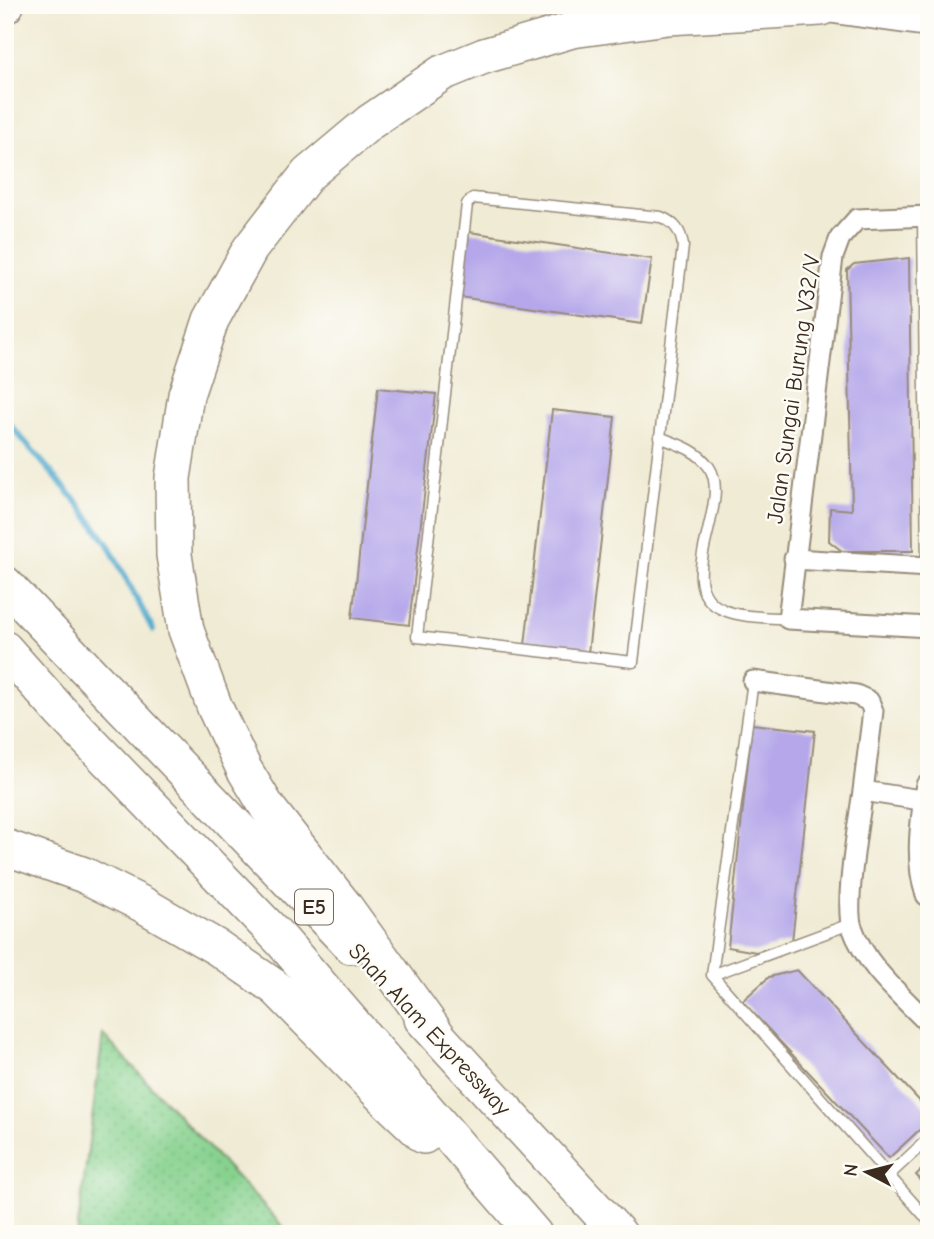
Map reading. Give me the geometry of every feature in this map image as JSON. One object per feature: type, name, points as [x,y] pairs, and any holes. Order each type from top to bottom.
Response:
[{"type":"highway","points":[[438,1036],[343,904],[267,807],[244,769],[215,708],[186,630],[174,555],[173,478],[186,395],[211,320],[250,248],[308,174],[370,122],[442,73],[484,56],[572,30],[668,17],[807,7]]},
{"type":"highway","name":"Shah Alam Expressway","points":[[5,584],[438,1036],[619,1234]]},
{"type":"highway","name":"E5","points":[[5,649],[60,712],[282,941],[532,1231]]},
{"type":"highway","points":[[5,847],[84,875],[142,904],[218,947],[276,988],[383,1097],[459,1169],[532,1231]]},
{"type":"main road","points":[[807,7],[929,23]]},
{"type":"main road","points":[[928,794],[924,858],[929,893]]},
{"type":"street","name":"Jalan Sungai Burung V32/V","points":[[788,620],[833,257],[840,238],[857,219],[926,216]]},
{"type":"street","points":[[794,559],[928,567]]},
{"type":"street","points":[[788,620],[929,627]]},
{"type":"street","points":[[753,681],[856,695],[869,701],[873,710],[850,896],[850,924],[865,956],[929,1024]]},
{"type":"street","points":[[863,791],[928,794]]},
{"type":"lane","points":[[469,200],[499,200],[661,217],[676,227],[683,246],[659,437],[633,662],[417,637],[469,200]]},
{"type":"lane","points":[[926,216],[928,567]]},
{"type":"lane","points":[[659,437],[694,452],[712,473],[714,498],[701,569],[704,591],[711,601],[727,612],[788,620]]},
{"type":"lane","points":[[753,681],[712,975],[929,1221]]},
{"type":"lane","points":[[712,975],[850,924]]},
{"type":"lane","points":[[888,1175],[929,1138]]},
{"type":"green space","points":[[103,1035],[290,1234],[77,1234]]},
{"type":"building","points":[[469,232],[652,259],[642,324],[459,297]]},
{"type":"building","points":[[909,258],[913,551],[842,551],[829,541],[830,508],[852,510],[847,270],[854,264]]},
{"type":"building","points":[[378,388],[436,394],[409,625],[352,618]]},
{"type":"building","points":[[552,410],[615,417],[588,653],[525,645]]},
{"type":"building","points":[[752,724],[815,731],[792,941],[756,952],[728,947]]},
{"type":"building","points":[[797,970],[929,1111],[929,1121],[889,1158],[742,1001],[769,977]]},
{"type":"building","points":[[929,1163],[929,1189],[916,1175]]},
{"type":"waterway","points":[[5,419],[78,503],[109,546],[153,630]]}]
